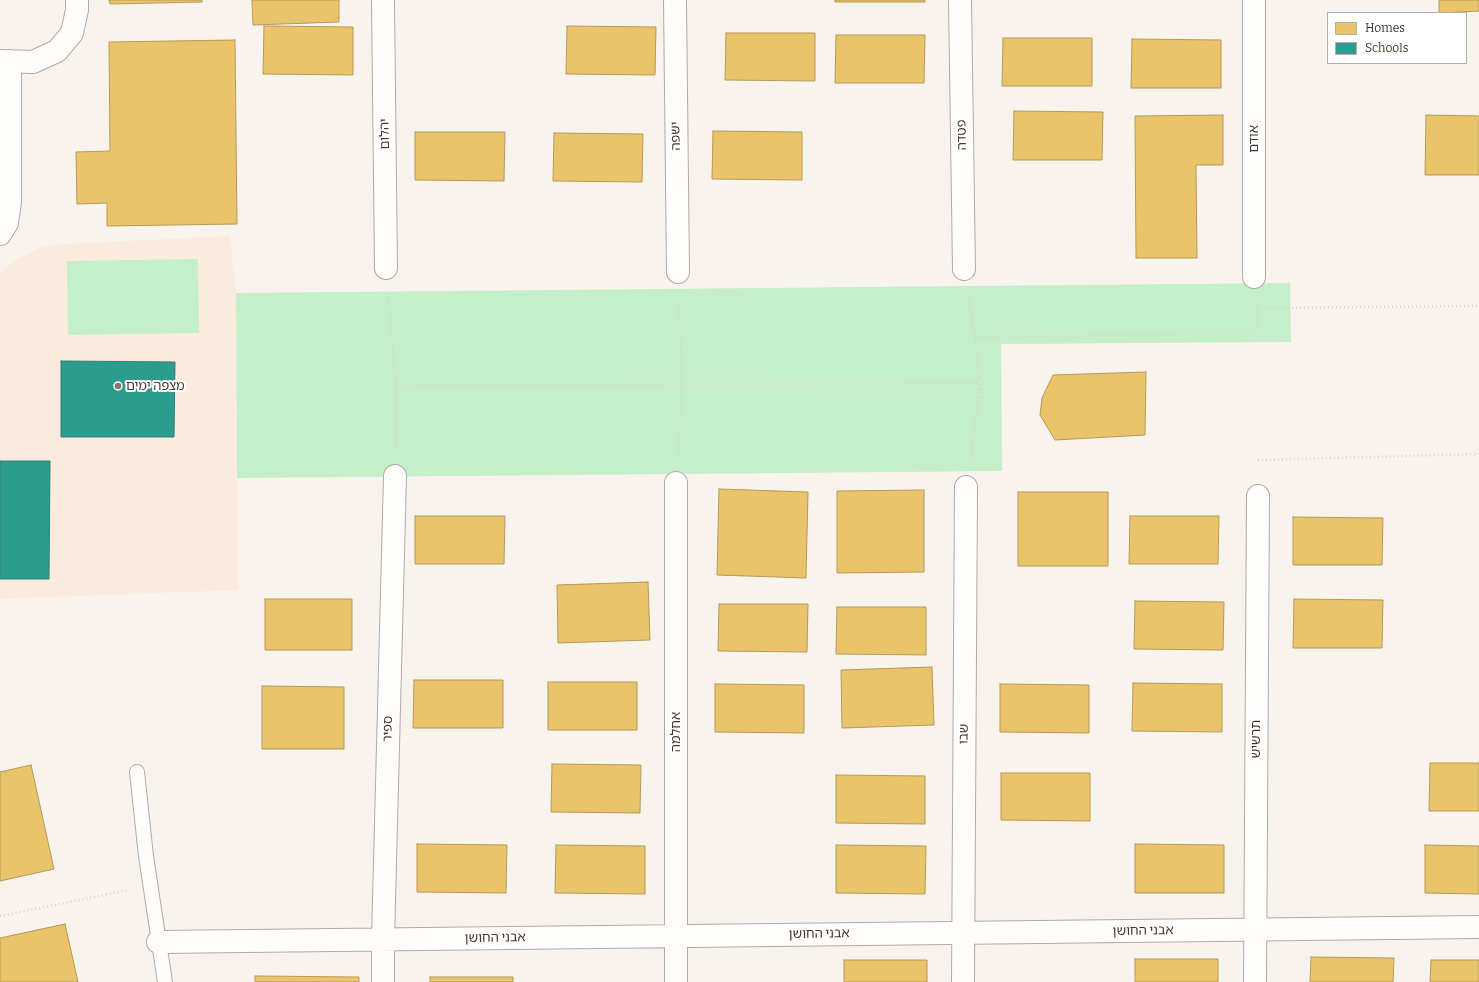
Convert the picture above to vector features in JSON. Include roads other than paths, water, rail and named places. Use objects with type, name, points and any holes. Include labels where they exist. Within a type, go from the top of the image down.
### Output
[{"type":"street","points":[[0,234],[7,223],[10,202],[5,61],[33,62],[57,51],[72,33],[77,10],[77,0]]},
{"type":"street","name":"יהלום","points":[[383,0],[386,268]]},
{"type":"street","name":"ישפה","points":[[675,0],[678,272]]},
{"type":"street","name":"פטדה","points":[[960,0],[964,269]]},
{"type":"street","name":"אודם","points":[[1254,0],[1254,277]]},
{"type":"street","name":"ספיר","points":[[383,982],[395,476]]},
{"type":"street","name":"אחלמה","points":[[676,483],[676,982]]},
{"type":"street","name":"שבו","points":[[963,982],[962,933],[966,487]]},
{"type":"street","name":"תרשיש","points":[[1255,982],[1254,930],[1258,496]]},
{"type":"street","name":"אבני החושן","points":[[158,942],[1479,928]]},
{"type":"lane","points":[[137,772],[146,856],[165,982]]},
{"type":"place","name":"מצפה ימים","points":[[118,386]]}]
